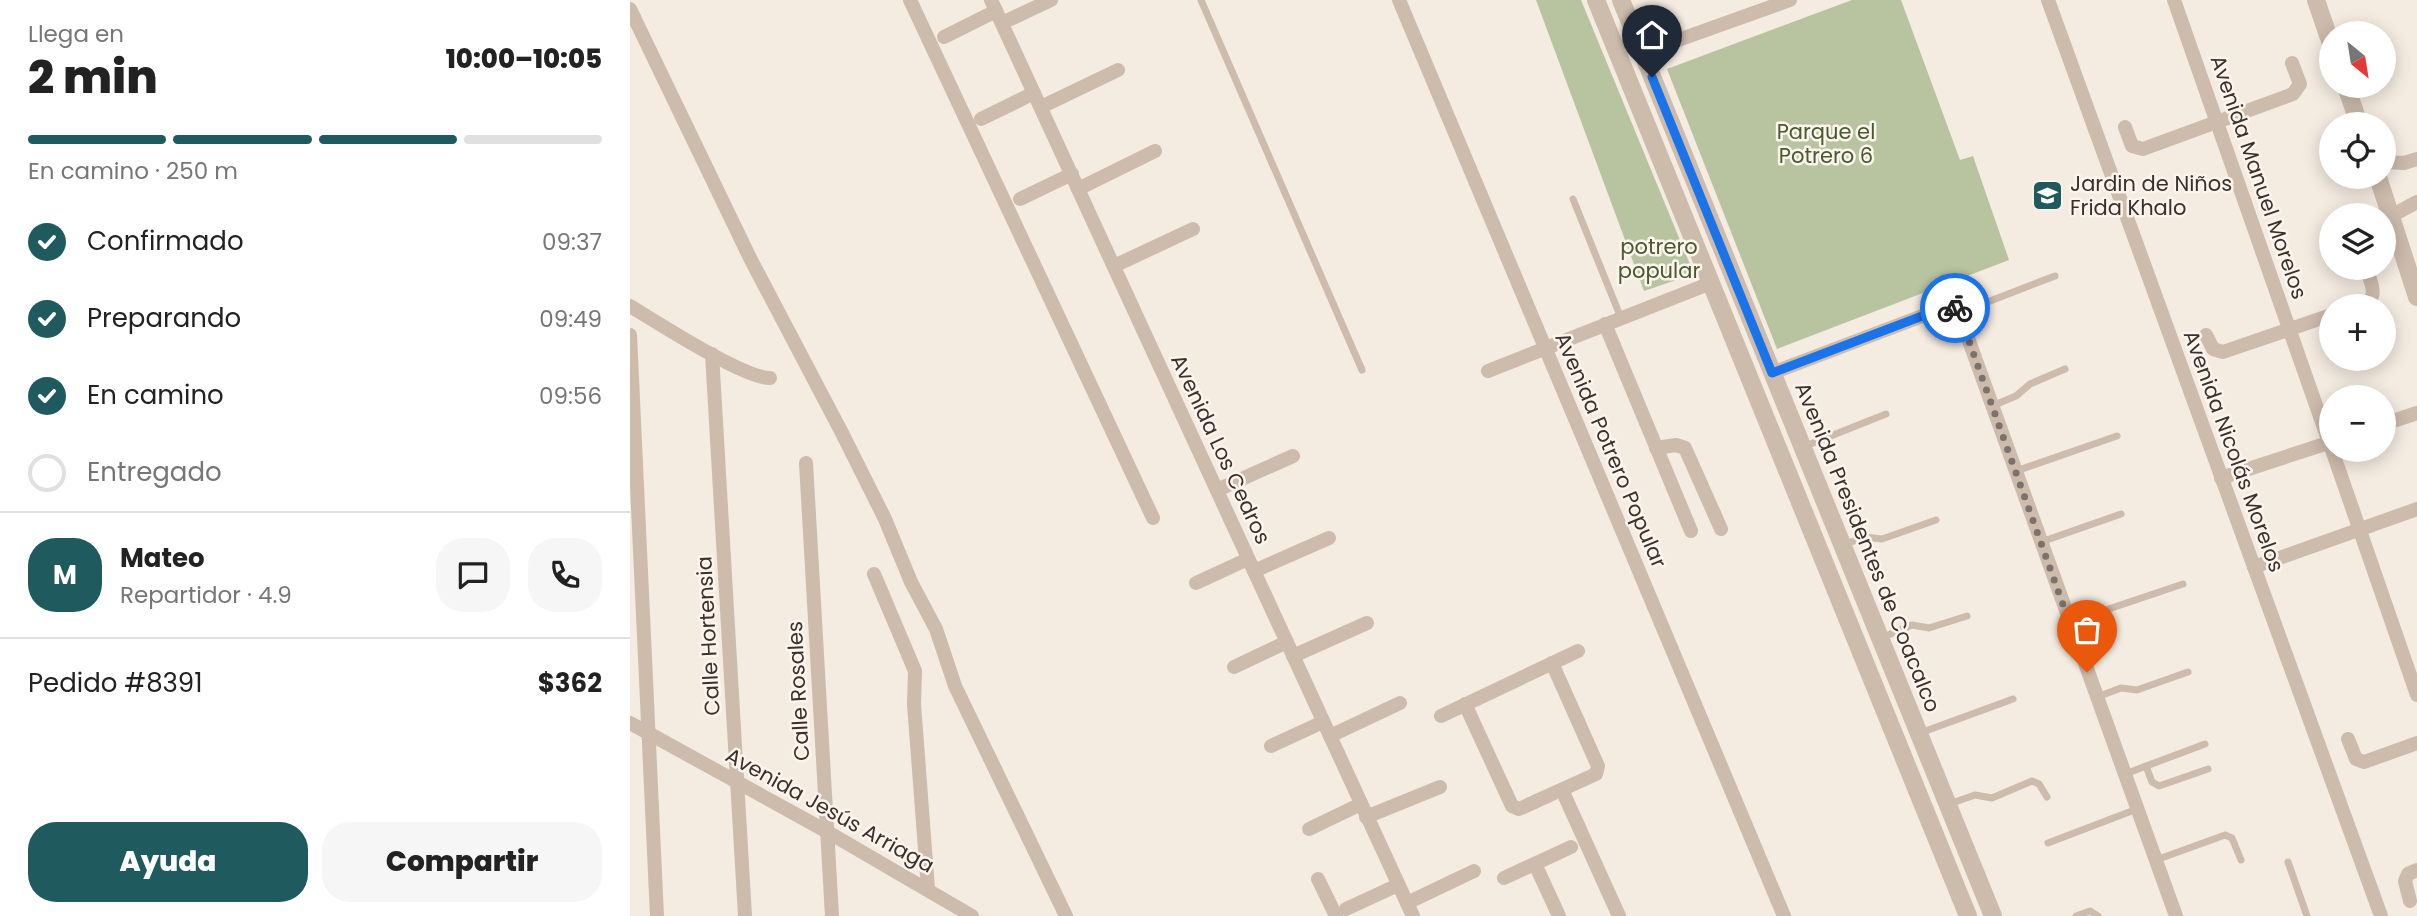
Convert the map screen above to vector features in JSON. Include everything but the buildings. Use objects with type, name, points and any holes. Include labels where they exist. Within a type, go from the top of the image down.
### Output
[{"type":"street","points":[[910,0],[1153,519]]},
{"type":"street","points":[[944,37],[996,11],[1051,0]]},
{"type":"street","name":"Avenida Potrero Popular","points":[[1399,0],[1784,916]]},
{"type":"street","points":[[1596,0],[1968,916]]},
{"type":"street","name":"Avenida Presidentes de Coacalco","points":[[1620,0],[1993,916]]},
{"type":"street","points":[[1642,53],[1790,0]]},
{"type":"street","name":"Avenida Nicolás Morelos","points":[[2048,0],[2381,916]]},
{"type":"street","name":"Avenida Manuel Morelos","points":[[2174,0],[2319,411]]},
{"type":"street","points":[[2316,0],[2323,21]]},
{"type":"street","points":[[630,9],[635,30],[885,519],[911,582],[936,629],[955,686],[1066,916]]},
{"type":"street","name":"Avenida Los Cedros","points":[[996,11],[1410,909]]},
{"type":"street","points":[[2125,127],[2132,146],[2139,149],[2296,92],[2299,80],[2292,63]]},
{"type":"street","points":[[1041,107],[1118,70]]},
{"type":"street","points":[[981,119],[1034,93]]},
{"type":"street","points":[[1078,189],[1155,151]]},
{"type":"street","points":[[2396,163],[2417,159]]},
{"type":"street","points":[[1020,199],[1072,174]]},
{"type":"street","points":[[1679,206],[1701,197]]},
{"type":"street","points":[[2396,213],[2417,202]]},
{"type":"street","points":[[1114,267],[1193,229]]},
{"type":"street","points":[[2396,232],[2417,297]]},
{"type":"street","points":[[1488,371],[1711,283]]},
{"type":"street","points":[[630,306],[712,354],[754,375],[770,378]]},
{"type":"street","points":[[1772,373],[1946,307],[1957,310],[2176,916]]},
{"type":"street","points":[[2206,335],[2213,349],[2220,352],[2319,319]]},
{"type":"street","points":[[1605,324],[1691,531]]},
{"type":"street","points":[[630,335],[657,916]]},
{"type":"street","name":"Calle Hortensia","points":[[712,354],[744,916]]},
{"type":"street","points":[[2396,420],[2417,413]]},
{"type":"street","points":[[1656,448],[1676,445],[1685,448],[1721,529]]},
{"type":"street","points":[[2221,478],[2319,449]]},
{"type":"street","points":[[1217,490],[1293,456]]},
{"type":"street","name":"Avenida Manuel Morelos","points":[[2337,462],[2417,695]]},
{"type":"street","name":"Calle Rosales","points":[[806,463],[832,916]]},
{"type":"street","points":[[2254,567],[2417,509]]},
{"type":"street","points":[[1196,583],[1329,538]]},
{"type":"street","points":[[874,574],[916,674],[914,704],[928,889]]},
{"type":"street","points":[[1293,656],[1367,623]]},
{"type":"street","points":[[1234,667],[1287,642]]},
{"type":"street","points":[[1441,716],[1578,651]]},
{"type":"street","points":[[1465,704],[1512,806],[1519,809],[1596,774],[1598,766],[1552,663]]},
{"type":"street","points":[[1330,736],[1400,703]]},
{"type":"street","points":[[1271,747],[1323,722]]},
{"type":"street","name":"Avenida Jesús Arriaga","points":[[630,723],[827,831],[972,916]]},
{"type":"street","points":[[2348,739],[2356,759],[2364,762],[2417,743]]},
{"type":"street","points":[[1309,829],[1440,787]]},
{"type":"street","points":[[1562,790],[1619,916]]},
{"type":"street","points":[[1504,878],[1571,847]]},
{"type":"street","points":[[1535,863],[1559,916]]},
{"type":"street","points":[[2410,901],[2405,881],[2408,874],[2417,870]]},
{"type":"street","points":[[1410,909],[1474,871]]},
{"type":"street","points":[[1318,879],[1341,913],[1398,885]]},
{"type":"lane","points":[[1200,0],[1362,370]]},
{"type":"lane","points":[[1573,199],[1621,318]]},
{"type":"lane","points":[[1957,310],[2055,276]]},
{"type":"lane","points":[[1992,407],[2016,396],[2030,384],[2065,369]]},
{"type":"lane","points":[[1802,447],[1886,414]]},
{"type":"lane","points":[[2015,471],[2117,436]]},
{"type":"lane","points":[[2041,543],[2121,514]]},
{"type":"lane","points":[[1843,545],[1865,537],[1882,539],[1936,520]]},
{"type":"lane","points":[[2069,622],[2183,584]]},
{"type":"lane","points":[[1881,639],[1912,625],[1929,628],[1967,616]]},
{"type":"lane","points":[[2096,697],[2121,688],[2137,690],[2188,672]]},
{"type":"lane","points":[[1919,733],[2013,699]]},
{"type":"lane","points":[[2124,774],[2205,744]]},
{"type":"lane","points":[[2146,766],[2152,782],[2159,786],[2208,769]]},
{"type":"lane","points":[[1948,804],[1975,795],[1992,798],[2032,781],[2039,784],[2047,797]]},
{"type":"lane","points":[[2048,843],[2137,809]]},
{"type":"lane","points":[[2156,860],[2225,835],[2232,838],[2241,860]]},
{"type":"lane","points":[[2288,862],[2307,916]]},
{"type":"lane","points":[[2077,916],[2090,911],[2098,916]]},
{"type":"green space","name":"potrero popular","points":[[1536,0],[1581,0],[1694,274],[1644,291]]},
{"type":"green space","name":"Parque el Potrero 6","points":[[1852,0],[1901,0],[1960,160],[1973,156],[2009,260],[1777,349],[1667,69]]},
{"type":"way so far","points":[[1955,308],[2087,672]]},
{"type":"place","name":"Jardin de Niños Frida Khalo","points":[[2047,195]]},
{"type":"route","points":[[1652,77],[1772,373],[1946,307],[1955,308]]}]
